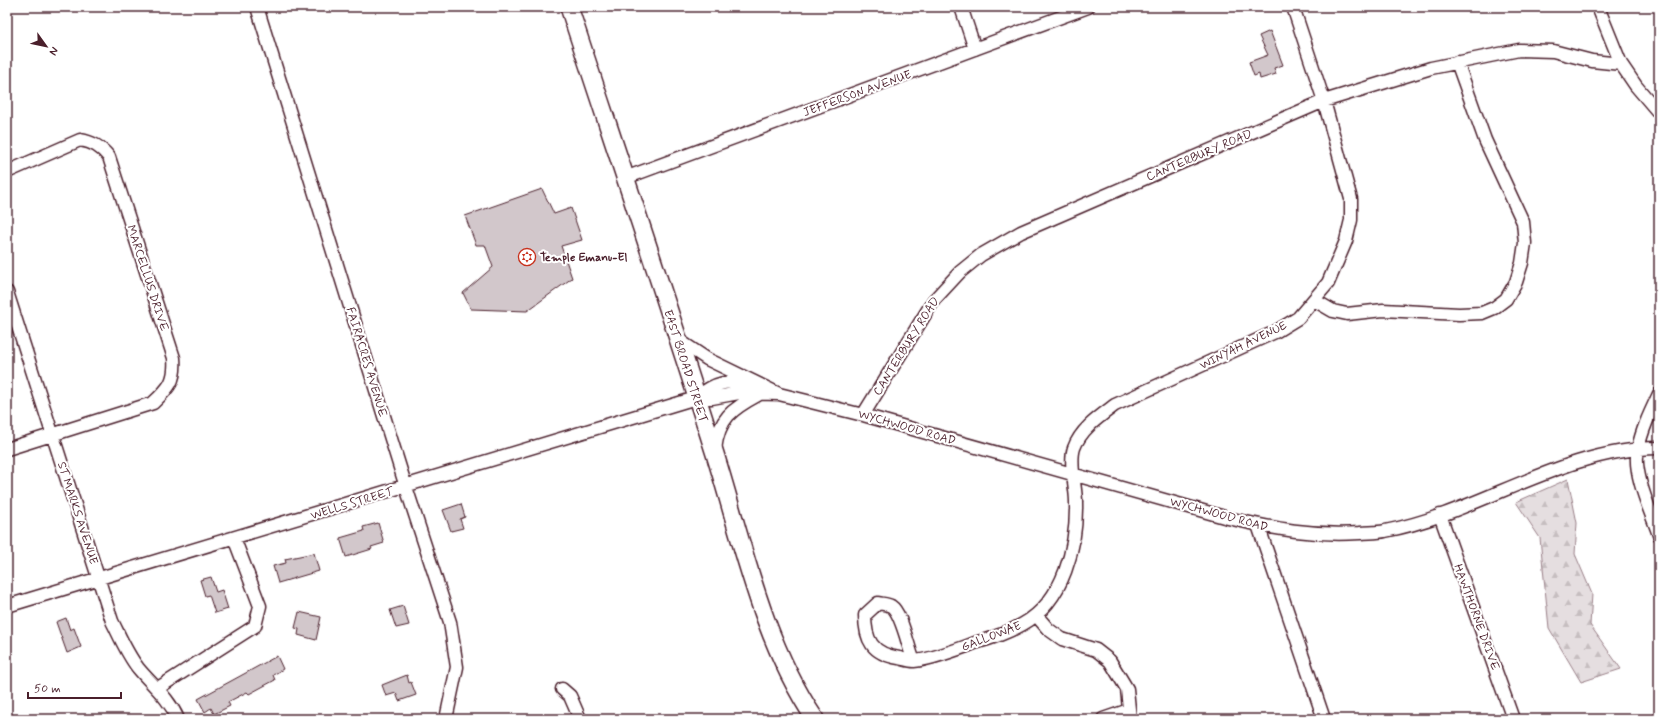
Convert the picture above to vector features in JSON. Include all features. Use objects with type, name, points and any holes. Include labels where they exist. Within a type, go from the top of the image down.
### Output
[{"type":"street","name":"FAIRACRES AVENUE","points":[[257,7],[406,487],[450,622],[457,667],[446,719]]},
{"type":"street","points":[[961,7],[975,49]]},
{"type":"street","name":"JEFFERSON AVENUE","points":[[625,178],[1088,7]]},
{"type":"street","name":"WINYAH AVENUE","points":[[1073,474],[1074,450],[1080,436],[1098,418],[1116,405],[1275,332],[1298,318],[1328,283],[1346,241],[1351,220],[1351,199],[1324,101],[1293,7]]},
{"type":"street","points":[[1598,7],[1621,64],[1636,86],[1659,113]]},
{"type":"street","name":"EAST BROAD STREET","points":[[573,8],[625,178],[715,454],[749,572],[773,639],[794,684],[815,719]]},
{"type":"street","name":"CANTERBURY ROAD","points":[[863,415],[934,300],[960,272],[981,255],[1021,232],[1324,101],[1457,62],[1519,50],[1553,51],[1592,61],[1621,64]]},
{"type":"street","points":[[1314,300],[1333,311],[1347,314],[1383,310],[1459,314],[1482,313],[1494,308],[1506,299],[1516,282],[1522,263],[1525,243],[1523,222],[1485,140],[1457,62]]},
{"type":"street","name":"MARCELLUS DRIVE","points":[[7,172],[80,140],[91,142],[103,150],[109,157],[174,358],[175,373],[168,388],[153,403],[7,449]]},
{"type":"street","name":"ST MARKS AVENUE","points":[[7,292],[112,621],[124,646],[138,668],[158,688],[175,711],[178,719]]},
{"type":"street","name":"WYCHWOOD ROAD","points":[[677,339],[707,359],[760,389],[863,415],[1279,530],[1308,533],[1344,534],[1384,532],[1440,515],[1578,461],[1637,450],[1659,448]]},
{"type":"street","name":"WYCHWOOD ROAD","points":[[696,398],[712,398],[760,389]]},
{"type":"street","name":"WYCHWOOD ROAD","points":[[715,454],[717,434],[728,414],[760,389]]},
{"type":"street","points":[[1659,394],[1648,417],[1637,450],[1639,480],[1659,535]]},
{"type":"street","name":"WELLS STREET","points":[[7,606],[406,487],[696,398]]},
{"type":"street","name":"GALLOWAE","points":[[914,661],[992,638],[1023,624],[1036,615],[1054,594],[1065,572],[1074,541],[1076,502],[1073,474]]},
{"type":"street","name":"HAWTHORNE DRIVE","points":[[1440,515],[1513,719]]},
{"type":"street","points":[[1258,525],[1324,719]]},
{"type":"street","points":[[158,688],[255,626],[260,606],[234,538]]},
{"type":"street","points":[[878,603],[891,606],[900,618],[908,647],[914,661],[881,653],[871,643],[865,631],[865,614],[878,603]]},
{"type":"street","points":[[1036,615],[1048,629],[1062,638],[1096,650],[1110,660],[1127,689],[1130,715],[1103,719]]},
{"type":"street","points":[[562,689],[570,696],[580,719]]},
{"type":"green space","points":[[1568,479],[1577,523],[1575,554],[1592,594],[1590,625],[1621,669],[1581,682],[1549,628],[1540,538],[1516,502]]},
{"type":"building","points":[[1270,31],[1283,65],[1274,68],[1276,74],[1260,79],[1259,74],[1254,76],[1249,62],[1268,55],[1259,36]]},
{"type":"building","name":"Temple Emanu-El","points":[[542,189],[554,214],[571,208],[582,240],[561,246],[572,278],[527,311],[471,309],[463,293],[493,267],[485,245],[476,245],[465,216]]},
{"type":"building","points":[[461,504],[465,517],[460,519],[463,528],[451,531],[443,510]]},
{"type":"building","points":[[378,523],[384,543],[371,547],[372,549],[346,557],[340,538],[364,531],[363,527]]},
{"type":"building","points":[[314,553],[319,571],[278,583],[273,566],[286,563],[285,559]]},
{"type":"building","points":[[211,577],[216,592],[222,590],[228,609],[215,613],[209,595],[205,596],[200,580]]},
{"type":"building","points":[[403,606],[409,625],[396,628],[390,610]]},
{"type":"building","points":[[299,612],[321,617],[316,640],[298,635],[299,629],[295,628]]},
{"type":"building","points":[[66,618],[70,630],[74,628],[81,647],[67,653],[56,622]]},
{"type":"building","points":[[277,656],[283,669],[273,675],[275,680],[249,694],[247,692],[228,702],[230,706],[214,714],[211,708],[205,712],[198,699]]},
{"type":"building","points":[[407,675],[409,683],[411,682],[416,695],[399,701],[396,693],[386,696],[382,685]]},
{"type":"place","name":"Temple Emanu-El","points":[[527,257]]}]
